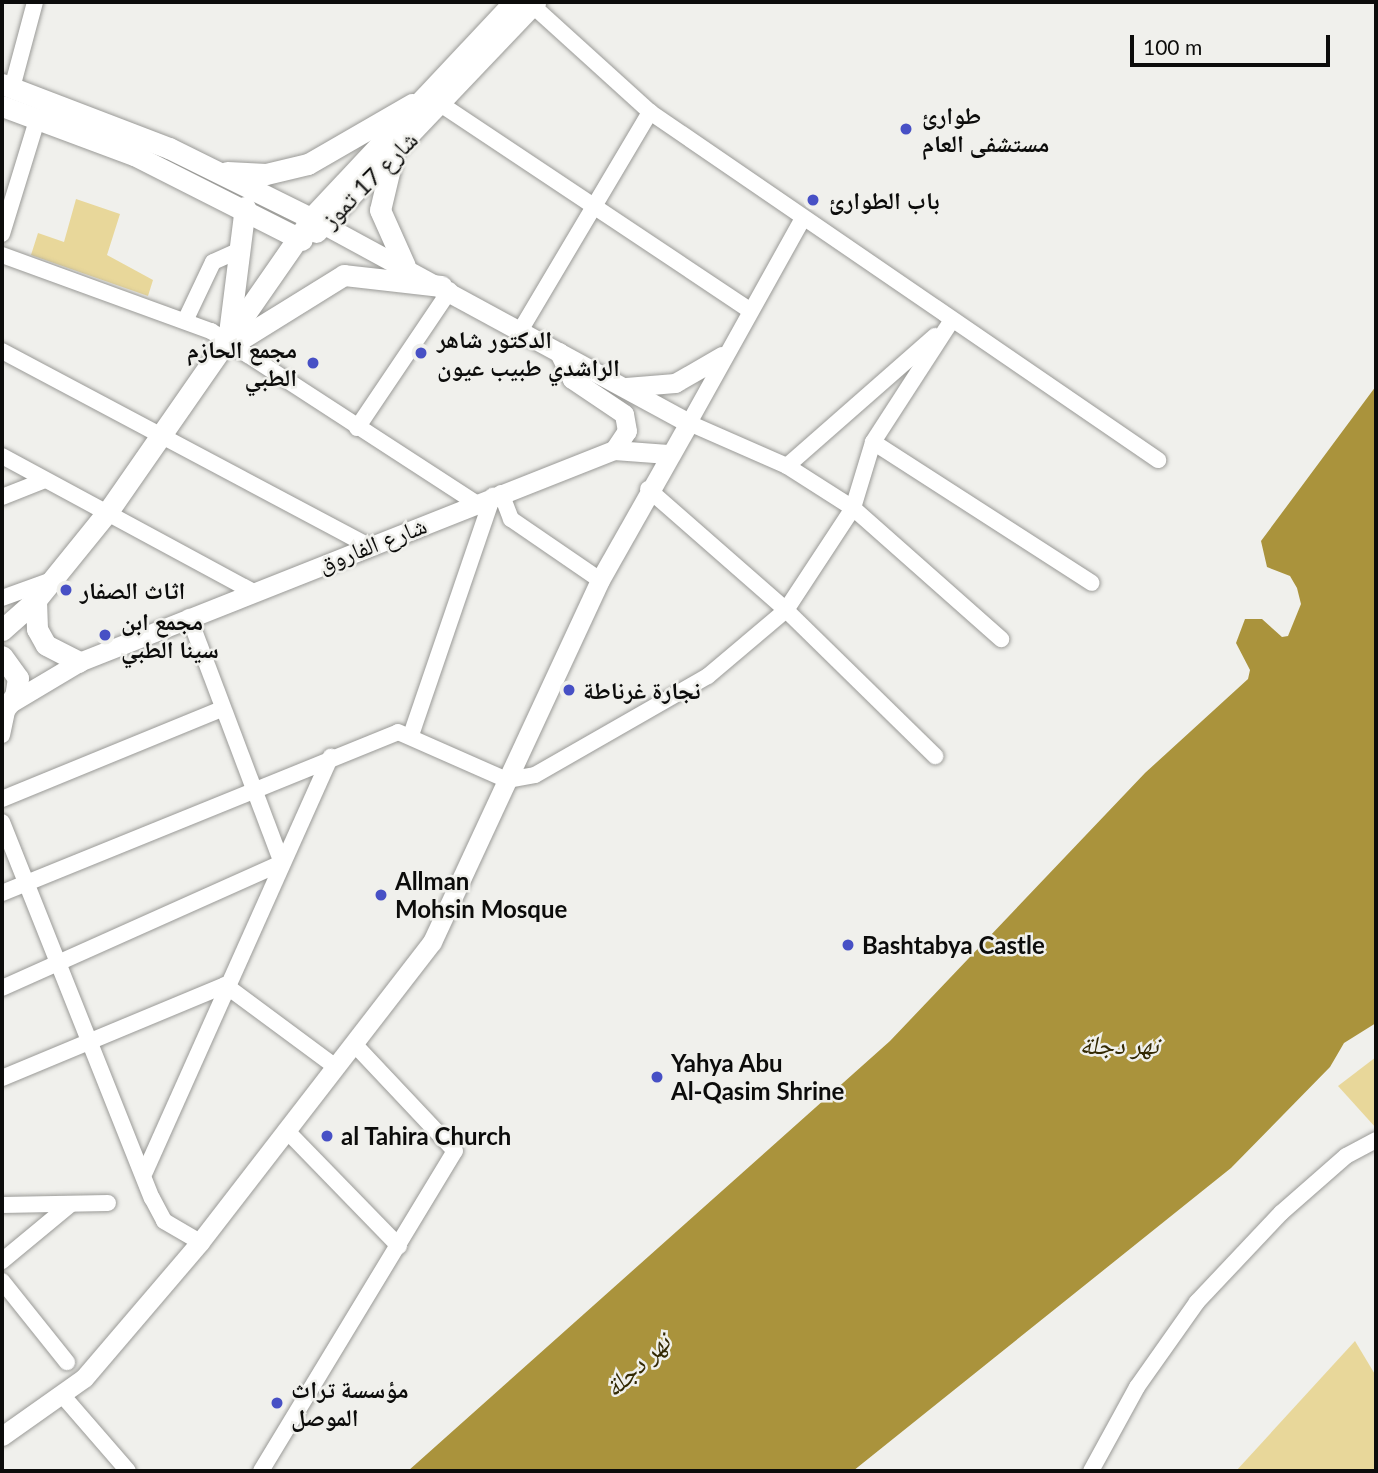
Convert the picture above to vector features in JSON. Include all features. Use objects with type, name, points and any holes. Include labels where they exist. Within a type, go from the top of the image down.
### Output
[{"type":"main road","name":"شارع 17 تموز","points":[[2,630],[55,579],[109,510],[302,240],[434,101],[518,4]]},
{"type":"main road","points":[[5,93],[37,120],[106,143],[245,207],[302,240]]},
{"type":"main road","points":[[5,93],[169,148],[319,221]]},
{"type":"main road","points":[[210,170],[250,175],[308,164],[434,101]]},
{"type":"main road","name":"شارع 17 تموز","points":[[319,221],[397,153],[434,101]]},
{"type":"main road","points":[[397,153],[380,203],[405,266]]},
{"type":"main road","points":[[228,346],[245,207]]},
{"type":"main road","points":[[228,346],[344,275],[446,288]]},
{"type":"main road","points":[[36,600],[35,620],[46,645],[79,662]]},
{"type":"main road","points":[[2,656],[18,673],[7,707]]},
{"type":"street","points":[[5,93],[35,2]]},
{"type":"street","points":[[518,4],[650,112],[950,323],[1158,460]]},
{"type":"street","points":[[434,101],[750,310]]},
{"type":"street","points":[[520,331],[650,112]]},
{"type":"street","points":[[2,234],[37,120]]},
{"type":"street","points":[[2,1436],[63,1396],[200,1242],[432,942],[600,580],[648,489],[689,423],[722,356],[802,220]]},
{"type":"street","points":[[319,221],[689,423],[787,466],[853,508],[1001,639]]},
{"type":"street","points":[[185,321],[213,261],[240,250]]},
{"type":"street","points":[[2,255],[211,331],[228,346],[357,428],[490,498],[511,519],[600,580]]},
{"type":"street","points":[[357,428],[446,288]]},
{"type":"street","points":[[2,893],[398,732],[411,735],[507,780],[535,775],[708,676],[786,610],[853,508],[873,442],[950,323]]},
{"type":"street","points":[[787,466],[950,323]]},
{"type":"street","points":[[2,351],[368,546]]},
{"type":"street","points":[[559,352],[572,379],[624,414],[627,430],[614,450],[668,454]]},
{"type":"street","points":[[622,387],[675,383],[722,356]]},
{"type":"street","points":[[873,442],[1092,583]]},
{"type":"street","name":"شارع الفاروق","points":[[7,707],[79,662],[252,591],[614,450]]},
{"type":"street","points":[[2,456],[109,510],[252,591]]},
{"type":"street","points":[[2,497],[45,480]]},
{"type":"street","points":[[648,489],[786,610],[935,756]]},
{"type":"street","points":[[411,735],[490,498]]},
{"type":"street","points":[[2,598],[55,579]]},
{"type":"street","points":[[189,617],[221,709],[256,788],[282,863]]},
{"type":"street","points":[[2,735],[7,707]]},
{"type":"street","points":[[2,799],[221,709]]},
{"type":"street","points":[[145,1172],[225,985],[331,757]]},
{"type":"street","points":[[2,822],[164,1221],[200,1242]]},
{"type":"street","points":[[2,988],[60,965],[282,863]]},
{"type":"street","points":[[2,1077],[225,985]]},
{"type":"street","points":[[225,985],[336,1067]]},
{"type":"street","points":[[261,1471],[455,1151],[355,1045]]},
{"type":"street","points":[[286,1130],[399,1246]]},
{"type":"street","points":[[1091,1471],[1137,1387],[1196,1302],[1281,1213],[1346,1156],[1376,1140]]},
{"type":"street","points":[[2,1205],[108,1203]]},
{"type":"street","points":[[2,1261],[71,1204]]},
{"type":"street","points":[[2,1281],[67,1362]]},
{"type":"street","points":[[63,1396],[128,1471]]},
{"type":"shaded area","points":[[76,199],[120,214],[107,255],[153,280],[148,296],[31,255],[38,233],[64,242]]},
{"type":"shaded area","points":[[1376,1057],[1376,1128],[1338,1086]]},
{"type":"shaded area","points":[[1355,1341],[1376,1376],[1376,1471],[1236,1471]]},
{"type":"water","name":"نهر دجلة","points":[[1376,386],[1376,1023],[1344,1043],[1330,1067],[1231,1168],[853,1471],[408,1471],[890,1041],[1145,773],[1248,679],[1250,670],[1236,643],[1245,619],[1262,619],[1282,637],[1288,636],[1301,604],[1297,588],[1290,576],[1267,567],[1261,541]]},
{"type":"place","name":"طوارئ مستشفى العام","points":[[906,129]]},
{"type":"place","name":"باب الطوارئ","points":[[813,200]]},
{"type":"place","name":"الدكتور شاهر الراشدي طبيب عيون","points":[[421,353]]},
{"type":"place","name":"مجمع الحازم الطبي","points":[[313,363]]},
{"type":"place","name":"اثاث الصفار","points":[[66,590]]},
{"type":"place","name":"مجمع ابن سينا الطبي","points":[[105,635]]},
{"type":"place","name":"نجارة غرناطة","points":[[569,690]]},
{"type":"place","name":"Allman Mohsin Mosque","points":[[381,895]]},
{"type":"place","name":"Bashtabya Castle","points":[[848,945]]},
{"type":"place","name":"Yahya Abu Al-Qasim Shrine","points":[[657,1077]]},
{"type":"place","name":"al Tahira Church","points":[[327,1136]]},
{"type":"place","name":"مؤسسة تراث الموصل","points":[[277,1403]]}]
